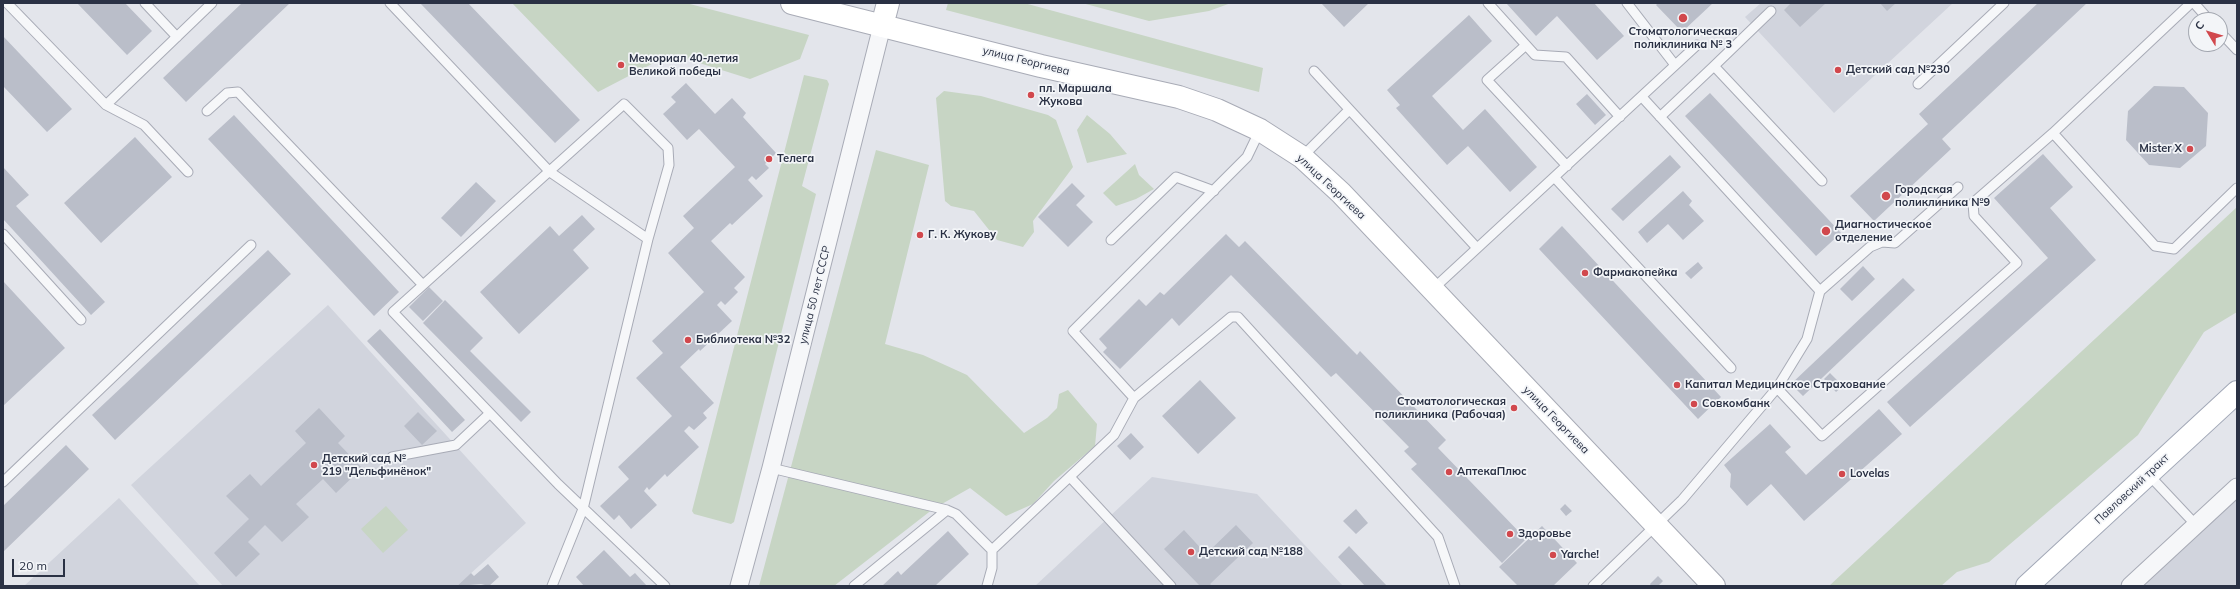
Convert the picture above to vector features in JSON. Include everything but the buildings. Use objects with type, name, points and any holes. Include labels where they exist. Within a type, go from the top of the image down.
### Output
[{"type":"street","name":"улица Георгиева","points":[[792,3],[1041,66],[1179,97],[1218,110],[1260,130],[1302,157],[1341,193],[1714,586]]},
{"type":"street","name":"улица 50 лет СССР","points":[[739,586],[771,468],[888,3]]},
{"type":"street","name":"Павловский тракт","points":[[2027,586],[2237,392]]},
{"type":"street","points":[[2130,586],[2237,486]]},
{"type":"lane","points":[[7,3],[106,105],[144,125],[188,172]]},
{"type":"lane","points":[[145,3],[177,37]]},
{"type":"lane","points":[[106,105],[212,3]]},
{"type":"lane","points":[[390,3],[550,172],[648,239]]},
{"type":"lane","points":[[1488,3],[1535,55],[1566,57],[1620,116]]},
{"type":"lane","points":[[1628,3],[1675,65]]},
{"type":"lane","points":[[1918,84],[2004,3]]},
{"type":"lane","points":[[1777,388],[1822,436],[2018,263],[1974,216],[1973,203],[2053,133],[2192,3],[2201,12]]},
{"type":"lane","points":[[1660,117],[1771,11]]},
{"type":"lane","points":[[2228,40],[2237,50]]},
{"type":"lane","points":[[1526,45],[1487,80],[1567,166]]},
{"type":"lane","points":[[1433,289],[1555,178],[1697,45]]},
{"type":"lane","points":[[1714,66],[1822,181]]},
{"type":"lane","points":[[1314,71],[1477,248]]},
{"type":"lane","points":[[207,111],[227,93],[238,92],[422,284]]},
{"type":"lane","points":[[1642,97],[1820,292]]},
{"type":"lane","points":[[552,586],[583,510],[648,239],[669,165],[668,148],[624,104],[550,172],[422,284],[393,312],[489,414],[583,510],[665,586]]},
{"type":"lane","points":[[1302,157],[1350,110]]},
{"type":"lane","points":[[1134,398],[1073,331],[1247,157],[1260,130]]},
{"type":"lane","points":[[2053,133],[2155,246],[2174,249],[2237,188]]},
{"type":"lane","points":[[1111,240],[1176,177],[1214,191]]},
{"type":"lane","points":[[1555,178],[1731,368]]},
{"type":"lane","points":[[1593,586],[1682,500],[1777,388],[1807,339],[1820,292],[1870,247],[1882,242],[1895,243],[1958,187]]},
{"type":"lane","points":[[3,234],[81,320]]},
{"type":"lane","points":[[3,482],[251,245]]},
{"type":"lane","points":[[992,550],[1114,435],[1134,398],[1231,317],[1238,317],[1438,538],[1455,586]]},
{"type":"lane","points":[[392,456],[456,445],[489,414]]},
{"type":"lane","points":[[771,468],[948,510],[956,514],[992,550],[992,568],[987,586]]},
{"type":"lane","points":[[2148,474],[2196,525]]},
{"type":"lane","points":[[1070,477],[1170,586]]},
{"type":"lane","points":[[854,586],[948,510]]},
{"type":"shaded area","name":"Детский сад №230","points":[[1761,3],[1953,3],[1834,113],[1745,17]]},
{"type":"shaded area","name":"Детский сад № 219 \"Дельфинёнок\"","points":[[328,305],[526,523],[457,586],[223,586],[131,485]]},
{"type":"shaded area","name":"Детский сад №188","points":[[1152,477],[1257,494],[1343,586],[1035,586]]},
{"type":"shaded area","points":[[2237,491],[2237,586],[2133,586]]},
{"type":"shaded area","points":[[119,498],[200,586],[24,586]]},
{"type":"green space","points":[[512,3],[686,3],[809,35],[800,59],[750,79],[671,54],[598,92]]},
{"type":"green space","points":[[948,3],[1024,3],[1263,68],[1259,92],[946,10]]},
{"type":"green space","points":[[1082,3],[1231,3],[1209,11],[1149,21]]},
{"type":"green space","points":[[804,75],[827,80],[829,84],[802,186],[816,194],[734,522],[731,524],[694,514],[692,511]]},
{"type":"green space","points":[[944,91],[981,96],[1048,115],[1056,120],[1073,167],[1033,221],[1034,232],[1023,247],[997,240],[974,211],[951,206],[945,201],[936,98]]},
{"type":"green space","points":[[1087,115],[1110,134],[1127,154],[1087,163],[1077,130]]},
{"type":"green space","points":[[876,150],[929,165],[885,344],[923,355],[967,375],[1024,433],[1047,418],[1057,408],[1059,394],[1068,390],[1097,424],[1095,446],[1054,481],[1033,504],[1006,516],[970,488],[933,509],[834,586],[759,586]]},
{"type":"green space","points":[[1135,164],[1139,175],[1154,189],[1136,199],[1116,206],[1103,193]]},
{"type":"green space","points":[[2237,207],[2237,312],[2204,332],[2138,435],[1989,562],[1957,572],[1941,586],[1829,586]]},
{"type":"green space","points":[[386,506],[408,530],[383,553],[361,529]]},
{"type":"place","name":"Стоматологическая поликлиника № 3","points":[[1683,18]]},
{"type":"place","name":"Мемориал 40-летия Великой победы","points":[[621,65]]},
{"type":"place","name":"Детский сад №230","points":[[1838,70]]},
{"type":"place","name":"пл. Маршала Жукова","points":[[1031,95]]},
{"type":"place","name":"Mister X","points":[[2190,149]]},
{"type":"place","name":"Телега","points":[[769,159]]},
{"type":"place","name":"Городская поликлиника №9","points":[[1886,196]]},
{"type":"place","name":"Диагностическое отделение","points":[[1826,231]]},
{"type":"place","name":"Г. К. Жукову","points":[[920,235]]},
{"type":"place","name":"Фармакопейка","points":[[1585,273]]},
{"type":"place","name":"Библиотека №32","points":[[688,340]]},
{"type":"place","name":"Капитал Медицинское Страхование","points":[[1677,385]]},
{"type":"place","name":"Совкомбанк","points":[[1694,404]]},
{"type":"place","name":"Стоматологическая поликлиника (Рабочая)","points":[[1514,408]]},
{"type":"place","name":"Детский сад № 219 \"Дельфинёнок\"","points":[[314,465]]},
{"type":"place","name":"АптекаПлюс","points":[[1449,472]]},
{"type":"place","name":"Lovelas","points":[[1842,474]]},
{"type":"place","name":"Здоровье","points":[[1510,534]]},
{"type":"place","name":"Детский сад №188","points":[[1191,552]]},
{"type":"place","name":"Yarche!","points":[[1553,555]]}]
